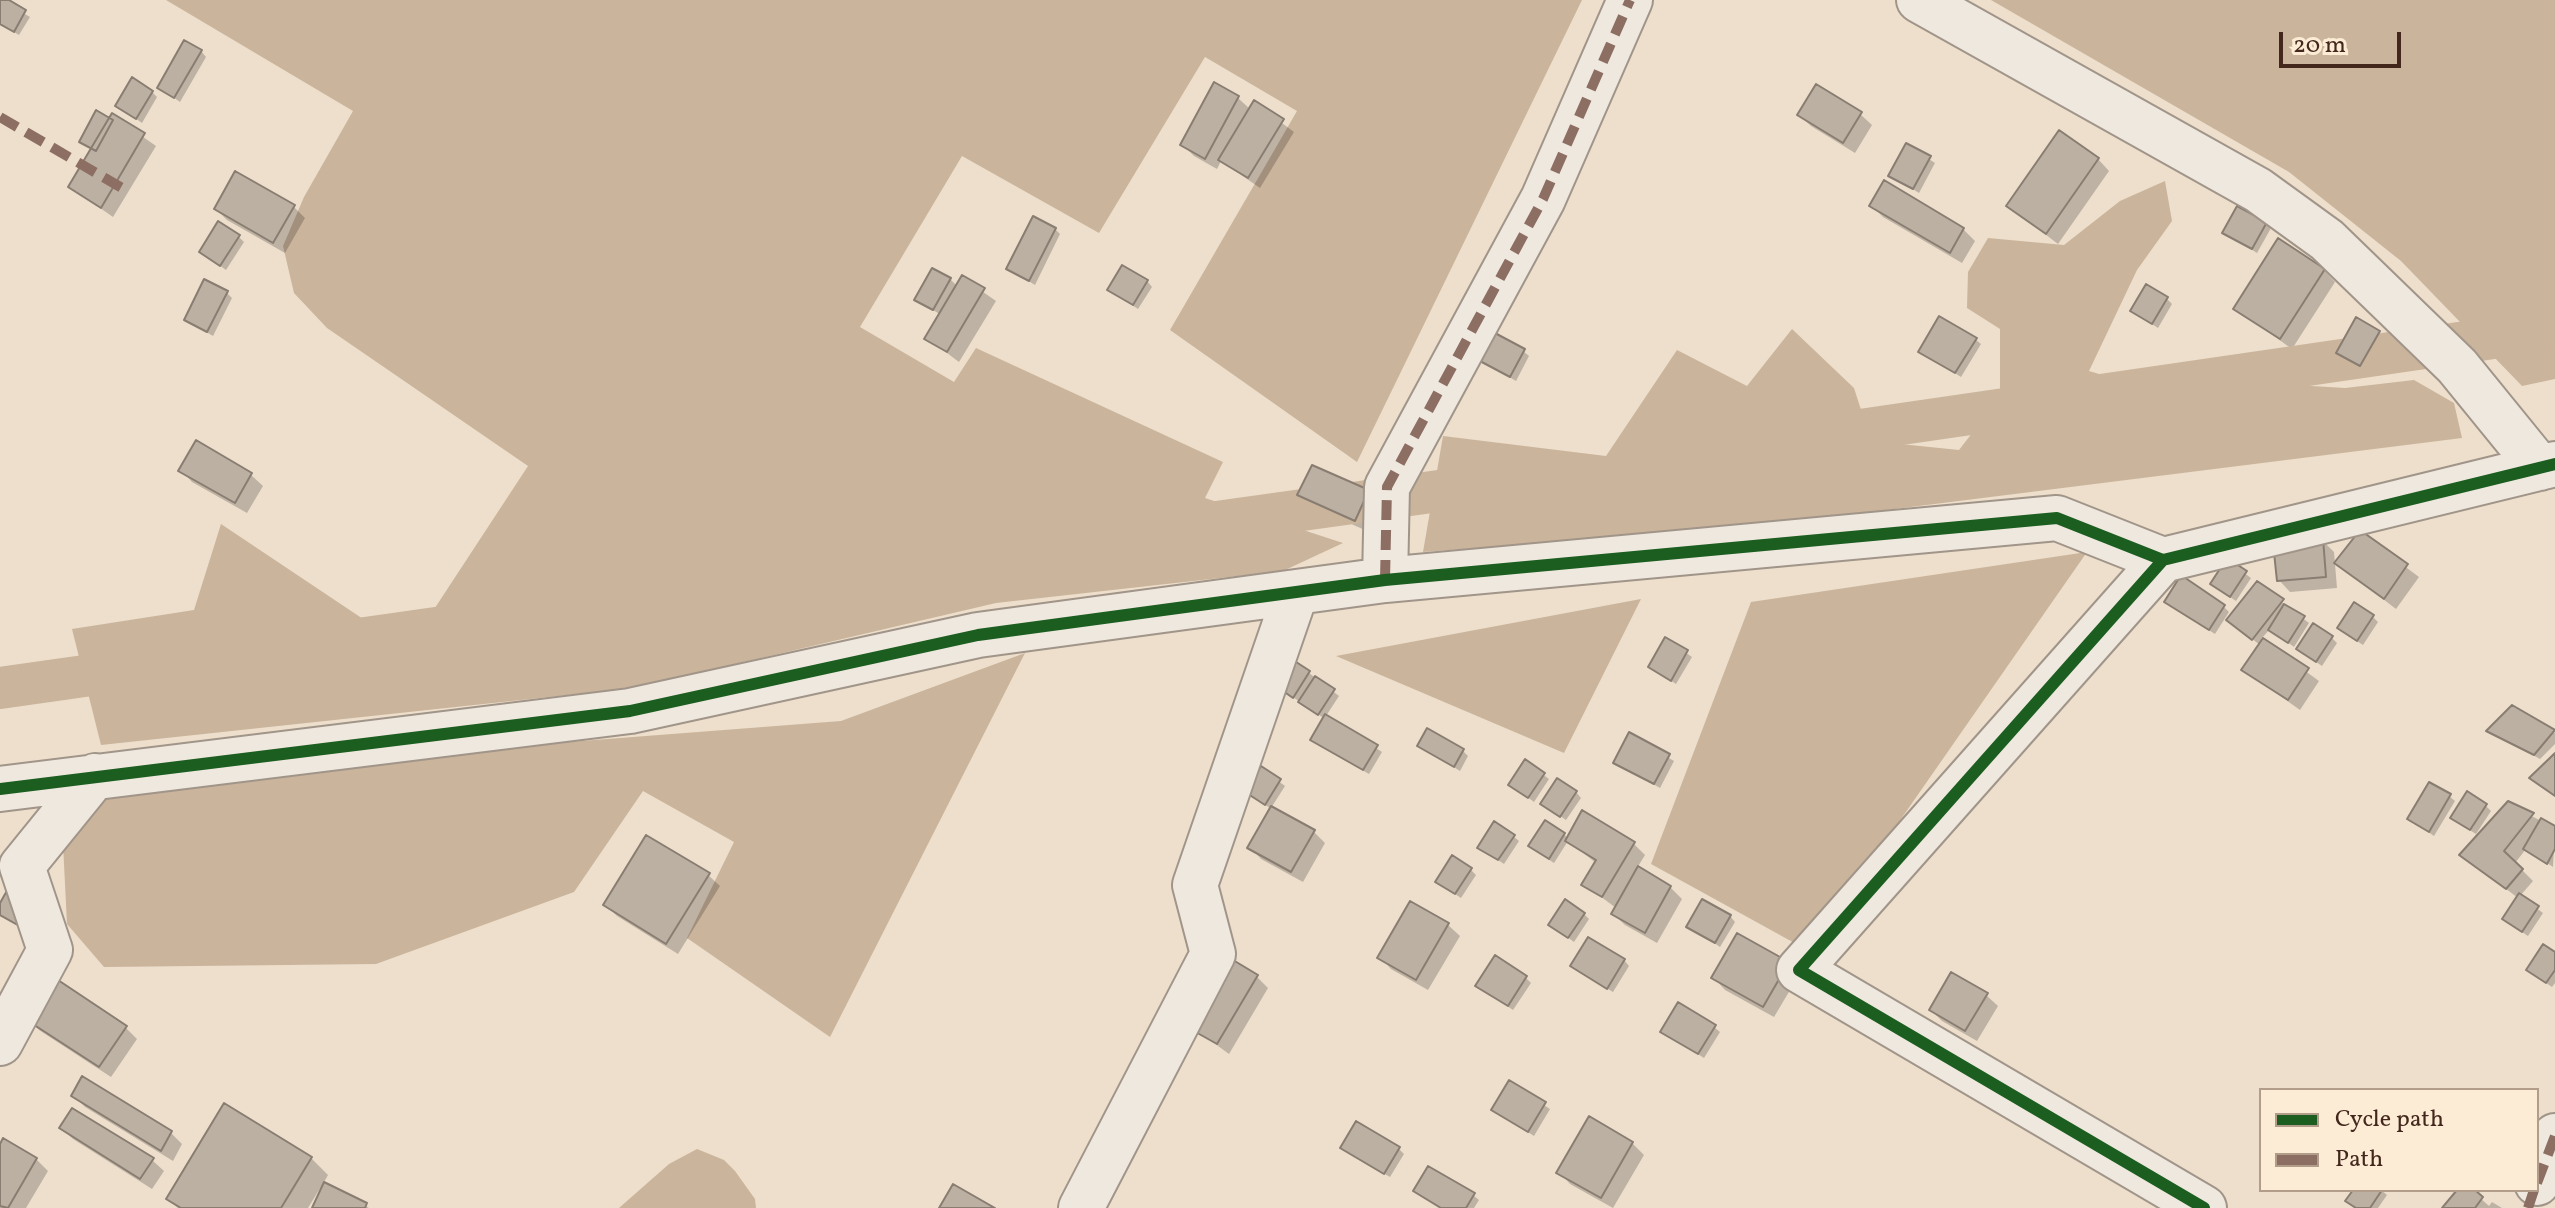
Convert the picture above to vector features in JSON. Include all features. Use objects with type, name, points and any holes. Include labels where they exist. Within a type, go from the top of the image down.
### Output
[{"type":"street","points":[[1385,580],[1387,487],[1543,199],[1630,0]]},
{"type":"street","points":[[1919,0],[2258,190],[2327,240],[2457,366],[2548,466],[2163,560],[1799,970],[2204,1208]]},
{"type":"street","points":[[0,789],[630,711],[978,635],[1385,580],[2057,518],[2163,560]]},
{"type":"street","points":[[1081,1208],[1213,954],[1195,885],[1296,592]]},
{"type":"street","points":[[0,1043],[50,950],[22,866],[95,776]]},
{"type":"street","points":[[2539,1178],[2555,1136]]},
{"type":"shaded area","points":[[166,0],[1582,0],[1357,462],[1170,330],[1297,111],[1205,57],[1099,233],[962,156],[860,327],[954,382],[976,348],[1223,462],[1205,498],[1343,543],[1283,571],[996,603],[633,688],[101,745],[72,629],[194,610],[221,524],[408,649],[528,466],[327,328],[294,293],[283,246],[304,197],[353,111]]},
{"type":"shaded area","points":[[1991,0],[2555,0],[2555,379],[2522,386],[2401,261],[2289,172]]},
{"type":"shaded area","points":[[2165,181],[2172,221],[2137,270],[2089,371],[2153,390],[2262,383],[2345,388],[2414,380],[2454,403],[2462,438],[1735,529],[1423,552],[1443,436],[1606,456],[1677,350],[1747,386],[1792,329],[1854,388],[1871,441],[1959,450],[2000,397],[2000,329],[1967,308],[1968,272],[1988,238],[2064,245],[2120,201]]},
{"type":"shaded area","points":[[2087,552],[1809,951],[1651,864],[1751,602]]},
{"type":"shaded area","points":[[1641,599],[1564,753],[1336,656]]},
{"type":"shaded area","points":[[1025,653],[830,1037],[687,938],[734,842],[643,791],[574,892],[376,964],[104,967],[67,924],[63,844],[97,786],[516,746],[841,721]]},
{"type":"shaded area","points":[[697,1149],[724,1160],[735,1171],[755,1199],[756,1208],[619,1208],[669,1164]]},
{"type":"building","points":[[0,0],[9,0],[26,10],[14,32],[0,24]]},
{"type":"building","points":[[184,40],[202,50],[174,98],[157,88]]},
{"type":"building","points":[[132,77],[153,91],[136,119],[115,106]]},
{"type":"building","points":[[1214,82],[1239,96],[1205,159],[1180,145]]},
{"type":"building","points":[[1816,84],[1862,112],[1843,143],[1797,115]]},
{"type":"building","points":[[1254,100],[1284,119],[1248,178],[1218,160]]},
{"type":"building","points":[[96,110],[113,120],[96,151],[79,142]]},
{"type":"building","points":[[112,113],[145,133],[101,208],[68,187]]},
{"type":"building","points":[[2059,130],[2099,158],[2046,234],[2006,206]]},
{"type":"building","points":[[1906,143],[1931,156],[1913,189],[1888,176]]},
{"type":"building","points":[[235,171],[295,205],[273,243],[214,209]]},
{"type":"building","points":[[1884,180],[1964,228],[1950,253],[1869,206]]},
{"type":"building","points":[[2237,206],[2267,222],[2252,249],[2222,233]]},
{"type":"building","points":[[1033,216],[1056,228],[1029,281],[1006,269]]},
{"type":"building","points":[[218,221],[240,235],[220,266],[199,252]]},
{"type":"building","points":[[2278,238],[2325,269],[2280,339],[2233,309]]},
{"type":"building","points":[[1122,265],[1148,280],[1133,305],[1107,290]]},
{"type":"building","points":[[932,268],[951,278],[933,310],[914,300]]},
{"type":"building","points":[[962,275],[985,288],[947,352],[924,339]]},
{"type":"building","points":[[204,279],[228,291],[207,332],[184,320]]},
{"type":"building","points":[[2146,284],[2168,297],[2152,324],[2130,311]]},
{"type":"building","points":[[1939,316],[1977,338],[1955,373],[1918,352]]},
{"type":"building","points":[[2356,317],[2380,331],[2360,366],[2336,353]]},
{"type":"building","points":[[1493,332],[1525,349],[1510,377],[1478,360]]},
{"type":"building","points":[[196,440],[252,473],[235,503],[178,471]]},
{"type":"building","points":[[1312,465],[1369,490],[1355,521],[1297,495]]},
{"type":"building","points":[[2360,530],[2408,564],[2384,599],[2334,563]]},
{"type":"building","points":[[2323,538],[2326,577],[2277,581],[2273,543]]},
{"type":"building","points":[[2227,558],[2247,571],[2230,597],[2210,584]]},
{"type":"building","points":[[2181,575],[2225,605],[2209,630],[2164,602]]},
{"type":"building","points":[[2257,581],[2284,599],[2252,640],[2226,620]]},
{"type":"building","points":[[2354,602],[2374,615],[2357,641],[2337,628]]},
{"type":"building","points":[[2284,604],[2305,616],[2288,643],[2268,630]]},
{"type":"building","points":[[2313,623],[2333,636],[2316,662],[2296,649]]},
{"type":"building","points":[[1665,637],[1688,650],[1671,681],[1648,667]]},
{"type":"building","points":[[2263,638],[2309,668],[2288,700],[2241,670]]},
{"type":"building","points":[[1290,658],[1310,671],[1293,698],[1273,684]]},
{"type":"building","points":[[1315,676],[1335,689],[1318,715],[1298,702]]},
{"type":"building","points":[[2512,705],[2555,730],[2534,755],[2486,731]]},
{"type":"building","points":[[1325,714],[1378,745],[1363,770],[1310,740]]},
{"type":"building","points":[[1427,728],[1464,749],[1454,767],[1417,746]]},
{"type":"building","points":[[1629,732],[1670,754],[1654,784],[1613,763]]},
{"type":"building","points":[[2555,753],[2555,796],[2529,778]]},
{"type":"building","points":[[1525,759],[1545,773],[1528,798],[1508,785]]},
{"type":"building","points":[[1261,766],[1281,779],[1265,805],[1245,792]]},
{"type":"building","points":[[1557,778],[1577,791],[1560,817],[1540,804]]},
{"type":"building","points":[[2429,782],[2451,794],[2429,832],[2407,819]]},
{"type":"building","points":[[2467,791],[2487,804],[2470,830],[2450,818]]},
{"type":"building","points":[[2508,801],[2534,813],[2504,851],[2523,869],[2506,889],[2459,855]]},
{"type":"building","points":[[1271,806],[1315,830],[1291,872],[1247,848]]},
{"type":"building","points":[[1582,810],[1635,842],[1602,897],[1581,885],[1596,860],[1565,841]]},
{"type":"building","points":[[2541,818],[2555,826],[2555,849],[2547,864],[2523,849]]},
{"type":"building","points":[[1545,820],[1565,833],[1549,859],[1528,846]]},
{"type":"building","points":[[1494,821],[1515,835],[1498,860],[1477,848]]},
{"type":"building","points":[[646,835],[710,873],[666,944],[603,905]]},
{"type":"building","points":[[1452,855],[1472,868],[1455,894],[1435,882]]},
{"type":"building","points":[[1638,866],[1671,886],[1645,933],[1611,914]]},
{"type":"building","points":[[9,887],[41,938],[0,915],[0,903]]},
{"type":"building","points":[[2519,893],[2539,906],[2522,932],[2502,919]]},
{"type":"building","points":[[1565,899],[1585,913],[1568,938],[1548,925]]},
{"type":"building","points":[[1702,899],[1731,915],[1715,943],[1686,927]]},
{"type":"building","points":[[1410,901],[1449,923],[1416,980],[1377,958]]},
{"type":"building","points":[[1737,933],[1789,962],[1763,1007],[1711,978]]},
{"type":"building","points":[[1588,937],[1625,959],[1607,989],[1570,966]]},
{"type":"building","points":[[2543,944],[2555,952],[2555,970],[2546,983],[2526,970]]},
{"type":"building","points":[[1495,955],[1527,976],[1508,1006],[1475,986]]},
{"type":"building","points":[[1233,960],[1258,975],[1217,1044],[1192,1030]]},
{"type":"building","points":[[1951,972],[1988,993],[1965,1031],[1929,1010]]},
{"type":"building","points":[[52,976],[127,1026],[99,1067],[25,1019]]},
{"type":"building","points":[[1678,1002],[1716,1025],[1698,1054],[1660,1032]]},
{"type":"building","points":[[82,1076],[172,1131],[161,1151],[71,1096]]},
{"type":"building","points":[[1509,1080],[1546,1102],[1528,1132],[1491,1110]]},
{"type":"building","points":[[224,1103],[312,1157],[281,1208],[181,1208],[166,1199]]},
{"type":"building","points":[[72,1108],[154,1158],[140,1179],[59,1128]]},
{"type":"building","points":[[1589,1116],[1633,1142],[1601,1198],[1556,1173]]},
{"type":"building","points":[[1356,1121],[1400,1147],[1384,1174],[1340,1148]]},
{"type":"building","points":[[3,1138],[37,1158],[8,1208],[0,1206],[0,1144]]},
{"type":"building","points":[[1428,1166],[1475,1193],[1466,1208],[1441,1208],[1413,1191]]},
{"type":"building","points":[[324,1182],[367,1203],[365,1208],[312,1208]]},
{"type":"building","points":[[953,1184],[995,1208],[939,1208]]},
{"type":"building","points":[[2352,1192],[2381,1192],[2370,1208],[2356,1208],[2345,1201]]},
{"type":"building","points":[[2455,1192],[2477,1192],[2483,1197],[2475,1208],[2442,1208]]},
{"type":"waterway","points":[[1812,437],[2555,329]]},
{"type":"waterway","points":[[1202,524],[1489,484]]},
{"type":"waterway","points":[[330,643],[478,622]]},
{"type":"waterway","points":[[0,688],[141,668]]},
{"type":"marked path","points":[[1385,580],[1387,487],[1543,199],[1630,0]]},
{"type":"marked path","points":[[0,117],[122,188]]},
{"type":"marked path","points":[[2539,1178],[2555,1136]]},
{"type":"marked path","points":[[2528,1208],[2533,1192]]},
{"type":"cycle path","points":[[0,789],[630,711],[978,635],[1385,580],[2057,518],[2163,560],[2555,464]]},
{"type":"cycle path","points":[[2163,560],[1799,970],[2204,1208]]}]
